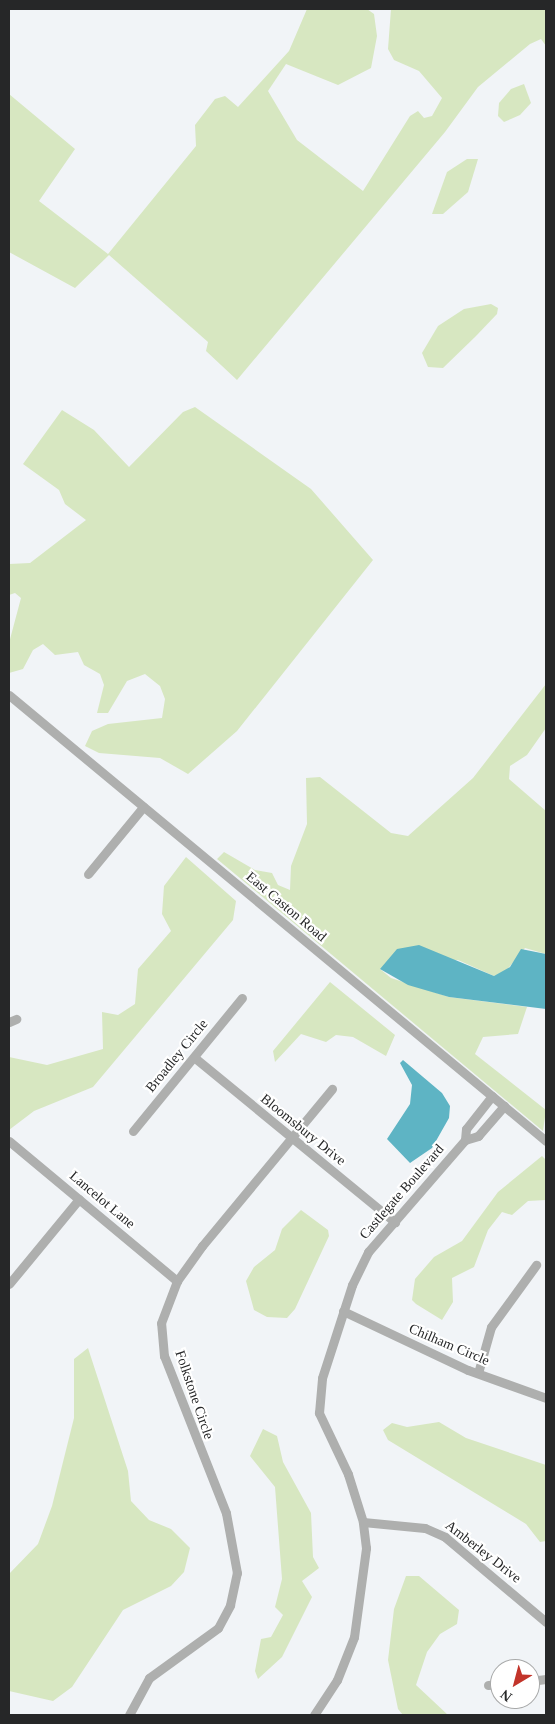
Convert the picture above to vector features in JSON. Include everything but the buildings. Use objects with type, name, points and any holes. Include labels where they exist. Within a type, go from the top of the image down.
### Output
[{"type":"street","name":"East Caston Road","points":[[9,695],[546,1141]]},
{"type":"street","points":[[88,874],[144,807]]},
{"type":"street","name":"Broadley Circle","points":[[133,1131],[195,1058],[242,998]]},
{"type":"street","name":"Bloomsbury Drive","points":[[195,1058],[291,1140],[395,1222]]},
{"type":"street","name":"Folkstone Circle","points":[[129,1715],[149,1678],[218,1628],[230,1605],[237,1573],[226,1513],[164,1356],[161,1322],[177,1282],[332,1089]]},
{"type":"street","name":"Castlegate Boulevard","points":[[465,1140],[466,1129],[492,1096]]},
{"type":"street","name":"Castlegate Boulevard","points":[[314,1715],[337,1680],[354,1637],[364,1585],[363,1522],[319,1413],[322,1378],[343,1311],[368,1252],[465,1140],[478,1136],[504,1106]]},
{"type":"street","name":"Lancelot Lane","points":[[9,1140],[177,1282]]},
{"type":"street","points":[[9,1284],[79,1199]]},
{"type":"street","points":[[478,1373],[491,1327],[536,1265]]},
{"type":"street","name":"Chilham Circle","points":[[343,1311],[478,1373],[546,1398]]},
{"type":"street","name":"Amberley Drive","points":[[363,1522],[425,1528],[445,1537],[546,1622]]},
{"type":"green space","points":[[307,9],[367,9],[374,14],[377,36],[371,68],[338,85],[286,64],[268,91],[297,140],[363,191],[410,116],[418,111],[424,118],[432,116],[442,98],[419,71],[394,60],[388,49],[391,9],[546,9],[546,46],[541,39],[530,44],[478,87],[445,132],[237,380],[206,351],[208,342],[109,255],[75,288],[9,252],[9,94],[75,149],[39,201],[108,254],[196,146],[195,125],[215,99],[225,96],[238,107],[289,51]]},
{"type":"green space","points":[[524,84],[531,103],[520,115],[504,122],[498,116],[499,103],[511,89]]},
{"type":"green space","points":[[467,159],[478,159],[468,192],[443,214],[432,214],[447,172]]},
{"type":"green space","points":[[491,304],[498,308],[497,314],[476,336],[443,368],[428,367],[422,353],[438,326],[464,309]]},
{"type":"green space","points":[[195,407],[311,489],[373,560],[237,731],[188,774],[160,758],[99,753],[85,746],[92,731],[108,724],[162,718],[165,699],[160,686],[145,674],[127,681],[108,713],[97,713],[104,685],[100,674],[84,665],[78,652],[55,655],[43,644],[33,650],[23,669],[9,673],[9,643],[21,598],[15,593],[9,595],[9,564],[30,563],[86,520],[65,504],[59,490],[23,464],[62,410],[94,430],[129,467],[183,412]]},
{"type":"green space","points":[[546,684],[546,728],[527,755],[510,766],[509,779],[546,811],[546,954],[525,948],[505,972],[494,976],[458,960],[380,969],[391,978],[449,997],[527,1007],[518,1034],[483,1037],[475,1054],[546,1110],[543,1131],[217,859],[224,852],[255,870],[272,873],[278,885],[290,890],[291,866],[307,824],[306,778],[320,777],[391,833],[408,836],[473,778]]},
{"type":"green space","points":[[186,857],[236,901],[233,920],[93,1087],[34,1111],[9,1130],[9,1057],[47,1065],[103,1049],[102,1012],[118,1015],[135,1004],[138,969],[171,931],[162,914],[164,886]]},
{"type":"green space","points":[[330,982],[395,1035],[386,1056],[353,1037],[336,1035],[326,1042],[301,1034],[275,1062],[273,1051]]},
{"type":"green space","points":[[542,1156],[546,1160],[546,1200],[528,1201],[512,1215],[502,1212],[488,1230],[474,1267],[452,1278],[453,1302],[442,1320],[416,1304],[412,1300],[415,1279],[434,1257],[462,1241],[498,1192]]},
{"type":"green space","points":[[301,1210],[328,1230],[329,1236],[295,1309],[287,1318],[267,1317],[254,1310],[246,1281],[254,1267],[275,1250],[282,1229]]},
{"type":"green space","points":[[88,1348],[128,1471],[131,1501],[149,1520],[171,1529],[190,1548],[184,1572],[171,1586],[123,1610],[72,1687],[53,1701],[9,1691],[9,1574],[38,1544],[52,1506],[74,1418],[74,1359]]},
{"type":"green space","points":[[439,1422],[466,1438],[546,1465],[546,1541],[540,1542],[526,1524],[388,1440],[383,1430],[392,1423],[407,1427]]},
{"type":"green space","points":[[263,1429],[277,1436],[283,1462],[311,1513],[313,1557],[319,1568],[302,1581],[312,1597],[282,1657],[258,1679],[255,1671],[261,1639],[271,1637],[283,1615],[275,1607],[282,1579],[275,1487],[250,1456]]},
{"type":"green space","points":[[406,1576],[419,1576],[459,1610],[457,1624],[440,1634],[427,1652],[416,1685],[448,1715],[403,1715],[398,1709],[388,1660],[394,1609]]},
{"type":"water","points":[[419,945],[494,976],[510,967],[521,949],[546,954],[546,1009],[449,997],[408,985],[380,969],[397,949]]},
{"type":"water","points":[[403,1060],[442,1093],[450,1106],[449,1118],[432,1148],[410,1163],[387,1139],[410,1104],[412,1085],[400,1063]]}]
